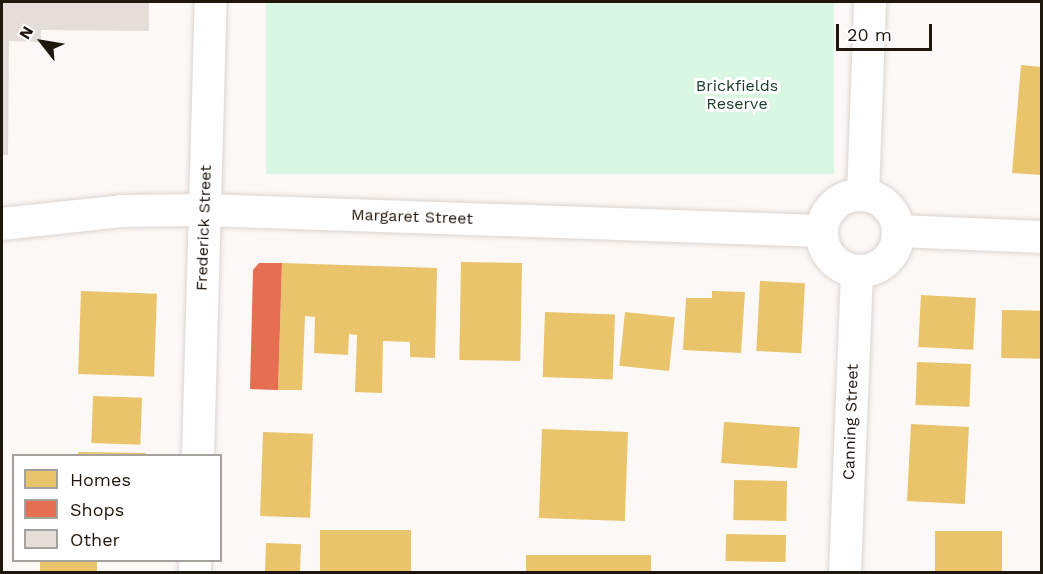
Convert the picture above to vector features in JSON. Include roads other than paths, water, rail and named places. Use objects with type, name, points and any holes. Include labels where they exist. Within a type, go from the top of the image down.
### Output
[{"type":"street","name":"Frederick Street","points":[[198,454],[211,2]]},
{"type":"street","points":[[863,195],[870,2]]},
{"type":"street","points":[[863,195],[884,202],[898,231],[896,244],[882,264],[857,271],[836,262],[824,242],[822,231],[831,209],[851,196],[863,195]]},
{"type":"street","name":"Margaret Street","points":[[2,224],[121,212],[205,210],[822,231]]},
{"type":"street","points":[[898,231],[1041,237]]},
{"type":"street","name":"Canning Street","points":[[845,573],[857,271]]},
{"type":"park label","name":"Brickfields Reserve","points":[[737,95]]}]
